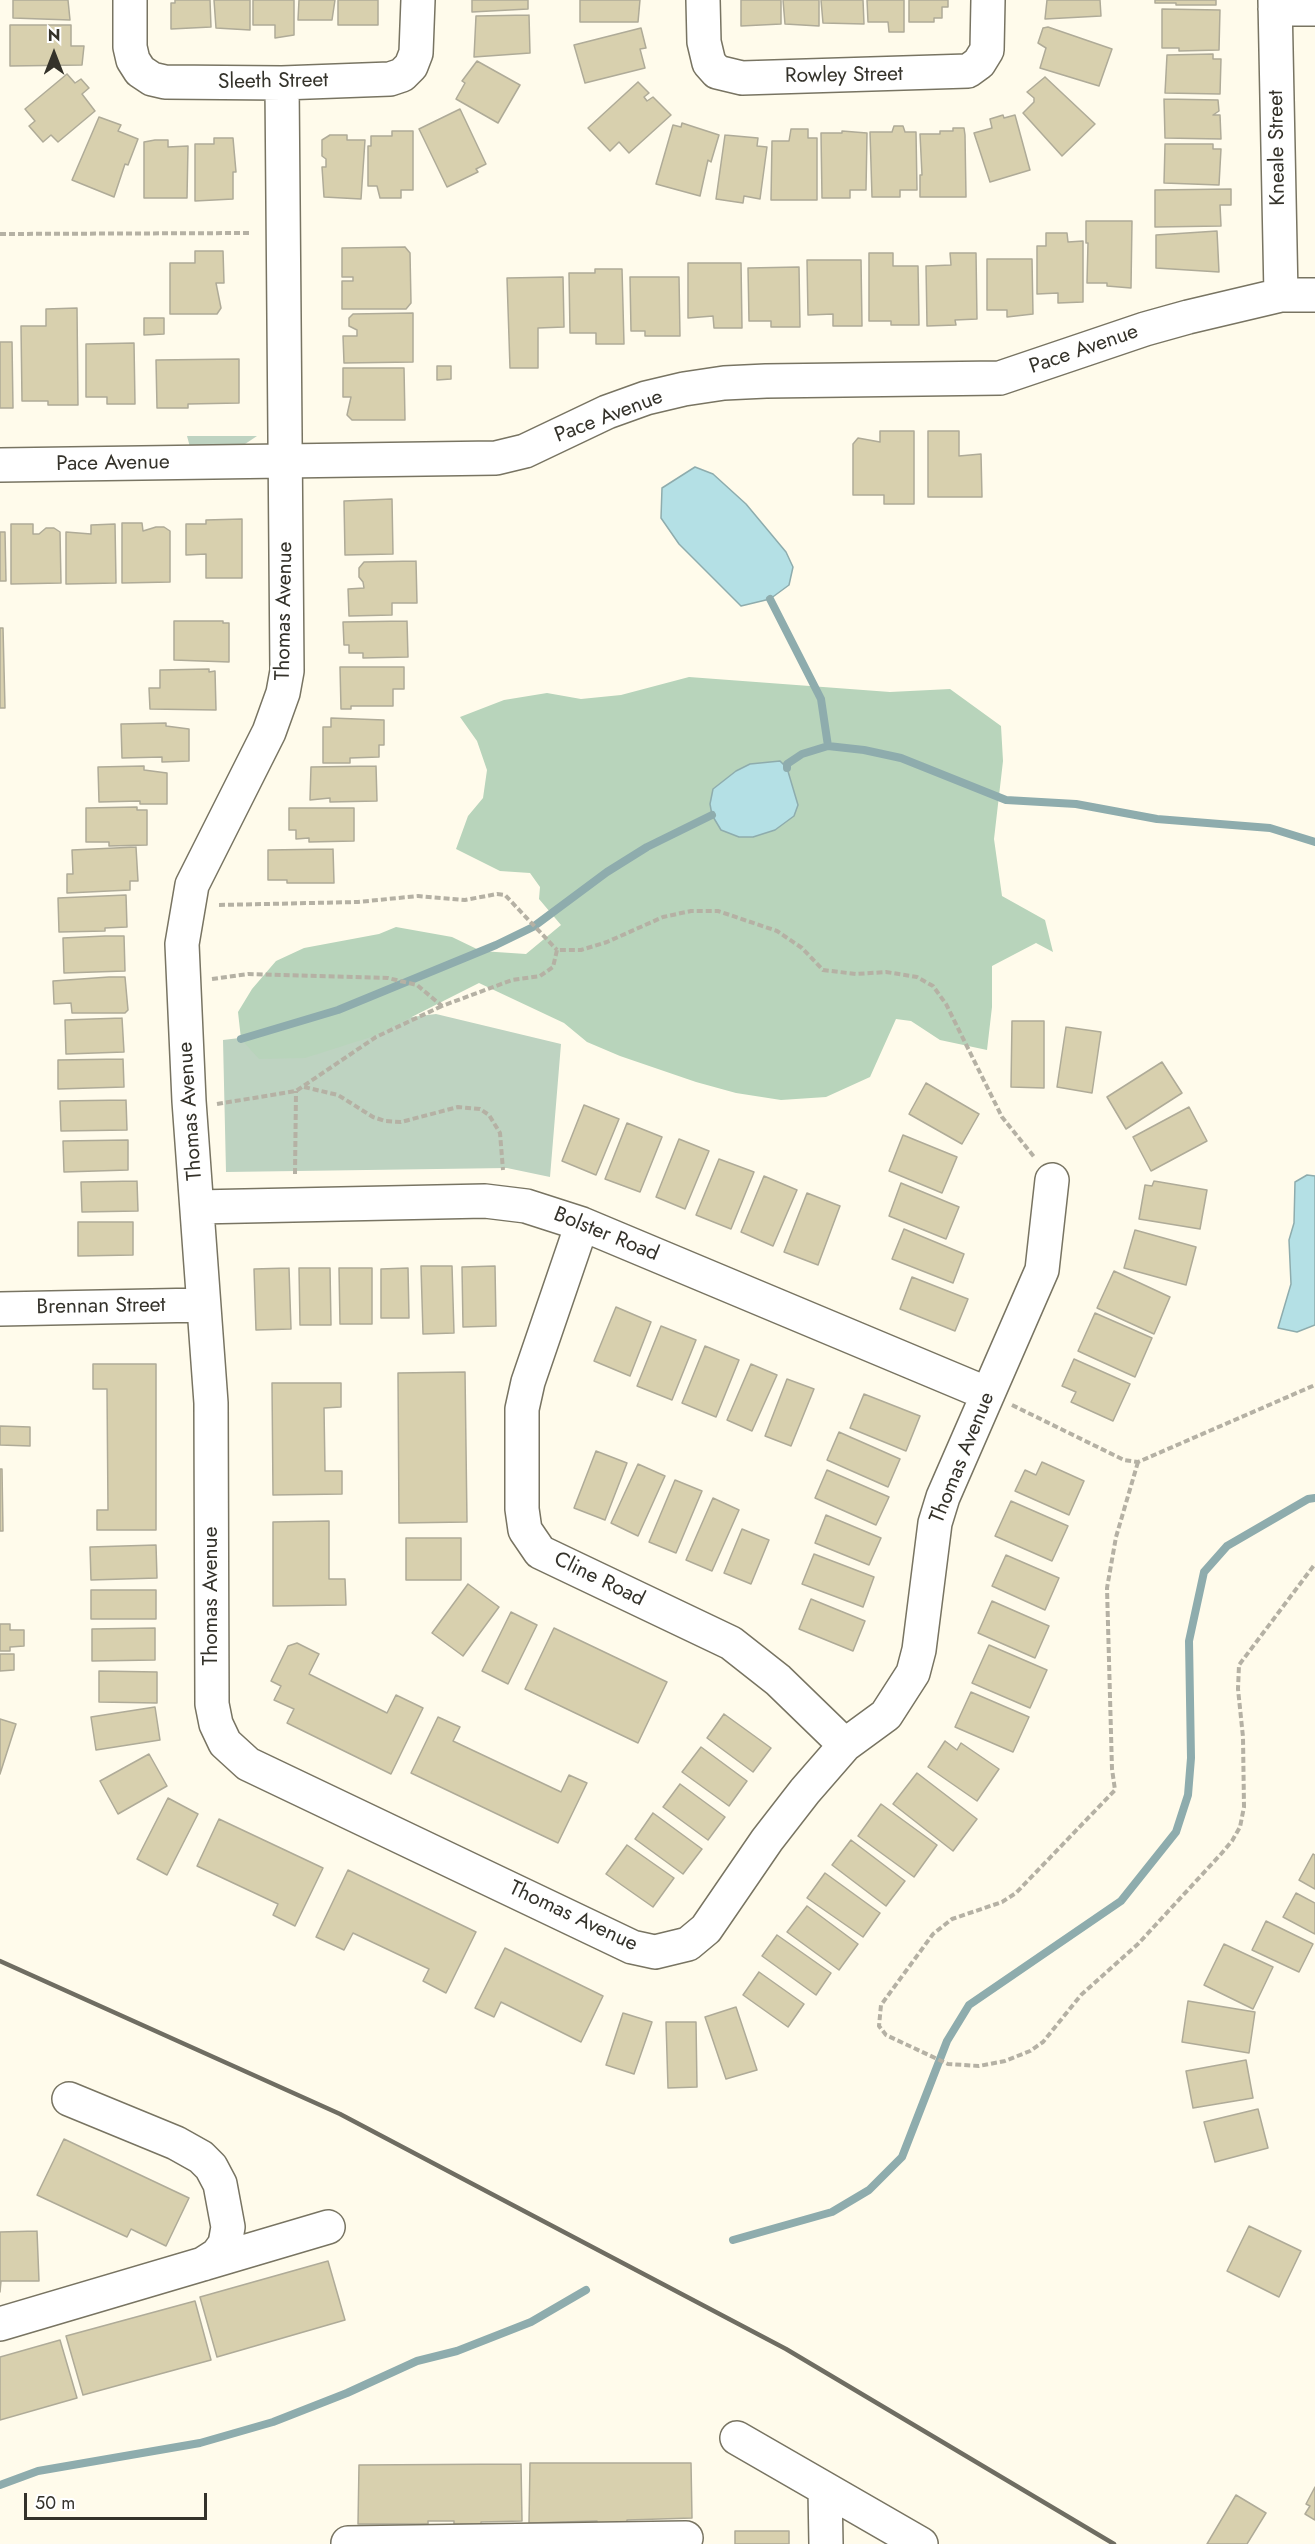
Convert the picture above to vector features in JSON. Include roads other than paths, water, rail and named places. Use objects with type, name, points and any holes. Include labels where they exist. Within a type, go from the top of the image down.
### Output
[{"type":"street","name":"Sleeth Street","points":[[130,0],[130,47],[140,71],[152,79],[165,82],[282,83],[390,79],[402,75],[411,66],[416,52],[418,0]]},
{"type":"street","name":"Rowley Street","points":[[703,0],[704,42],[709,63],[717,72],[742,78],[968,71],[979,63],[987,50],[988,0]]},
{"type":"street","points":[[1275,4],[1315,9]]},
{"type":"street","name":"Kneale Street","points":[[1275,4],[1281,295]]},
{"type":"street","name":"Thomas Avenue","points":[[282,83],[289,653],[283,693],[269,732],[198,870],[186,912],[182,944],[202,1305],[212,1403],[212,1704],[220,1734],[239,1758],[632,1947],[655,1952],[688,1944],[706,1929],[767,1840],[845,1745],[886,1715],[913,1674],[919,1650],[935,1523],[1042,1270],[1052,1180]]},
{"type":"street","name":"Pace Avenue","points":[[0,465],[496,458],[525,451],[607,412],[646,398],[724,383],[1000,378],[1145,329],[1281,295],[1315,295]]},
{"type":"street","name":"Bolster Road","points":[[198,1207],[485,1201],[526,1206],[582,1224],[988,1394]]},
{"type":"street","name":"Cline Road","points":[[582,1224],[528,1382],[522,1409],[522,1509],[525,1530],[540,1552],[731,1643],[778,1680],[845,1745]]},
{"type":"street","name":"Brennan Street","points":[[0,1309],[202,1305]]},
{"type":"street","points":[[69,2099],[176,2143],[201,2157],[211,2167],[220,2184],[228,2227],[225,2244],[217,2255],[203,2264]]},
{"type":"street","points":[[0,2324],[328,2227]]},
{"type":"street","points":[[737,2438],[921,2544]]},
{"type":"street","points":[[825,2489],[826,2544]]},
{"type":"street","points":[[348,2543],[573,2542],[686,2538]]},
{"type":"water","points":[[695,467],[713,474],[746,504],[786,552],[793,567],[789,585],[770,599],[741,606],[679,544],[661,518],[662,488]]},
{"type":"water","points":[[780,761],[787,768],[798,805],[794,816],[775,830],[753,837],[739,837],[721,830],[712,815],[710,804],[713,789],[736,771],[750,764]]},
{"type":"water","points":[[1307,1175],[1315,1176],[1315,1325],[1297,1332],[1278,1328],[1291,1284],[1289,1240],[1294,1223],[1295,1182]]},
{"type":"waterway","points":[[770,599],[821,699],[828,746]]},
{"type":"waterway","points":[[787,768],[787,764],[802,754],[828,746],[864,750],[901,758],[1006,800],[1076,804],[1157,819],[1270,828],[1315,842]]},
{"type":"waterway","points":[[241,1039],[338,1010],[496,945],[533,927],[607,872],[647,847],[712,815]]},
{"type":"waterway","points":[[733,2240],[832,2212],[869,2190],[902,2157],[947,2041],[969,2005],[1121,1901],[1176,1832],[1188,1795],[1191,1758],[1189,1641],[1204,1572],[1227,1546],[1308,1499],[1315,1498]]},
{"type":"waterway","points":[[0,2485],[38,2471],[200,2443],[273,2422],[347,2393],[417,2361],[457,2351],[531,2322],[586,2290]]},
{"type":"railway","points":[[0,1961],[340,2114],[786,2349],[1114,2544]]}]
